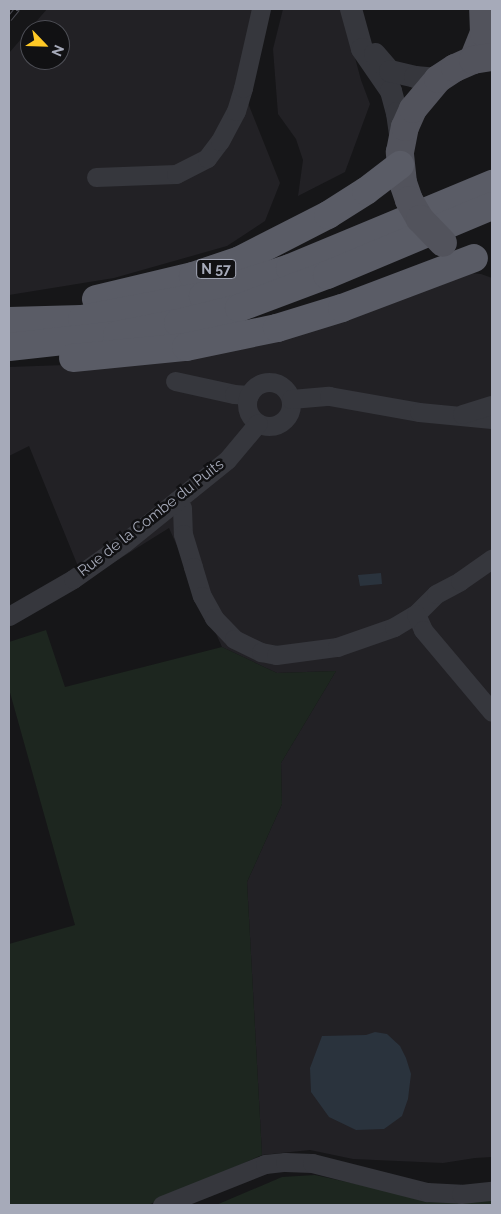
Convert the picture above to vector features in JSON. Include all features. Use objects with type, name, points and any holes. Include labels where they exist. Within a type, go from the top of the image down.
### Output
[{"type":"highway","name":"N 57","points":[[9,313],[106,297],[216,269],[265,248],[312,224],[360,196],[401,152]]},
{"type":"highway","name":"N 57","points":[[9,321],[90,318],[174,304],[218,292],[297,265],[492,184]]},
{"type":"highway","points":[[9,346],[117,335],[178,323],[238,308],[320,278],[492,206]]},
{"type":"highway","points":[[9,359],[57,359],[117,355],[186,347],[235,337],[277,328],[342,308],[483,259]]},
{"type":"main road","points":[[483,9],[483,59],[454,68],[438,79],[424,93],[413,109],[401,152],[408,200],[420,219],[443,243],[483,259]]},
{"type":"street","points":[[96,177],[176,174],[207,158],[220,141],[236,111],[244,88],[261,9]]},
{"type":"street","points":[[351,9],[362,49],[390,91],[397,113],[401,152]]},
{"type":"street","points":[[363,9],[362,19],[372,49],[390,71],[415,77],[438,79]]},
{"type":"street","points":[[175,381],[234,394],[249,395]]},
{"type":"street","points":[[270,382],[283,387],[291,399],[290,410],[282,421],[270,426],[258,423],[253,419],[247,407],[249,395],[258,385],[270,382]]},
{"type":"street","points":[[291,399],[329,396],[419,412],[492,419]]},
{"type":"street","points":[[458,415],[492,404]]},
{"type":"street","name":"Rue de la Combe du Puits","points":[[9,616],[80,574],[124,543],[227,460],[258,423]]},
{"type":"street","points":[[176,501],[182,508],[183,534],[202,596],[214,618],[224,630],[246,646],[276,654],[337,647],[394,627],[416,614],[436,594],[460,581],[492,559]]},
{"type":"street","points":[[416,614],[423,630],[492,712]]},
{"type":"street","points":[[162,1205],[265,1164],[285,1162],[312,1162],[427,1192],[461,1194],[492,1191]]},
{"type":"shaded area","points":[[47,9],[268,9],[248,103],[280,183],[265,221],[227,246],[114,278],[9,295],[9,53],[20,40],[20,70],[70,70],[70,20],[38,20]]},
{"type":"shaded area","points":[[283,9],[342,9],[361,80],[370,104],[345,172],[298,196],[303,160],[296,139],[278,114],[273,49]]},
{"type":"shaded area","points":[[460,272],[481,274],[492,278],[492,1157],[443,1163],[353,1159],[310,1150],[262,1155],[247,882],[282,804],[281,763],[336,671],[277,673],[222,647],[169,528],[84,581],[29,446],[9,456],[9,367],[93,364]]},
{"type":"shaded area","points":[[381,573],[382,584],[360,586],[358,575]]},
{"type":"shaded area","points":[[46,630],[65,687],[222,647],[277,673],[336,671],[281,763],[282,804],[247,882],[262,1155],[148,1205],[9,1205],[9,944],[75,925],[9,689],[9,642]]},
{"type":"shaded area","points":[[375,1032],[387,1034],[400,1046],[406,1058],[411,1074],[408,1099],[402,1116],[384,1129],[356,1130],[329,1117],[311,1092],[310,1068],[322,1036],[366,1035]]},
{"type":"shaded area","points":[[315,1175],[420,1198],[492,1197],[492,1205],[216,1205],[282,1177]]},
{"type":"railway","points":[[9,19],[17,9]]}]
